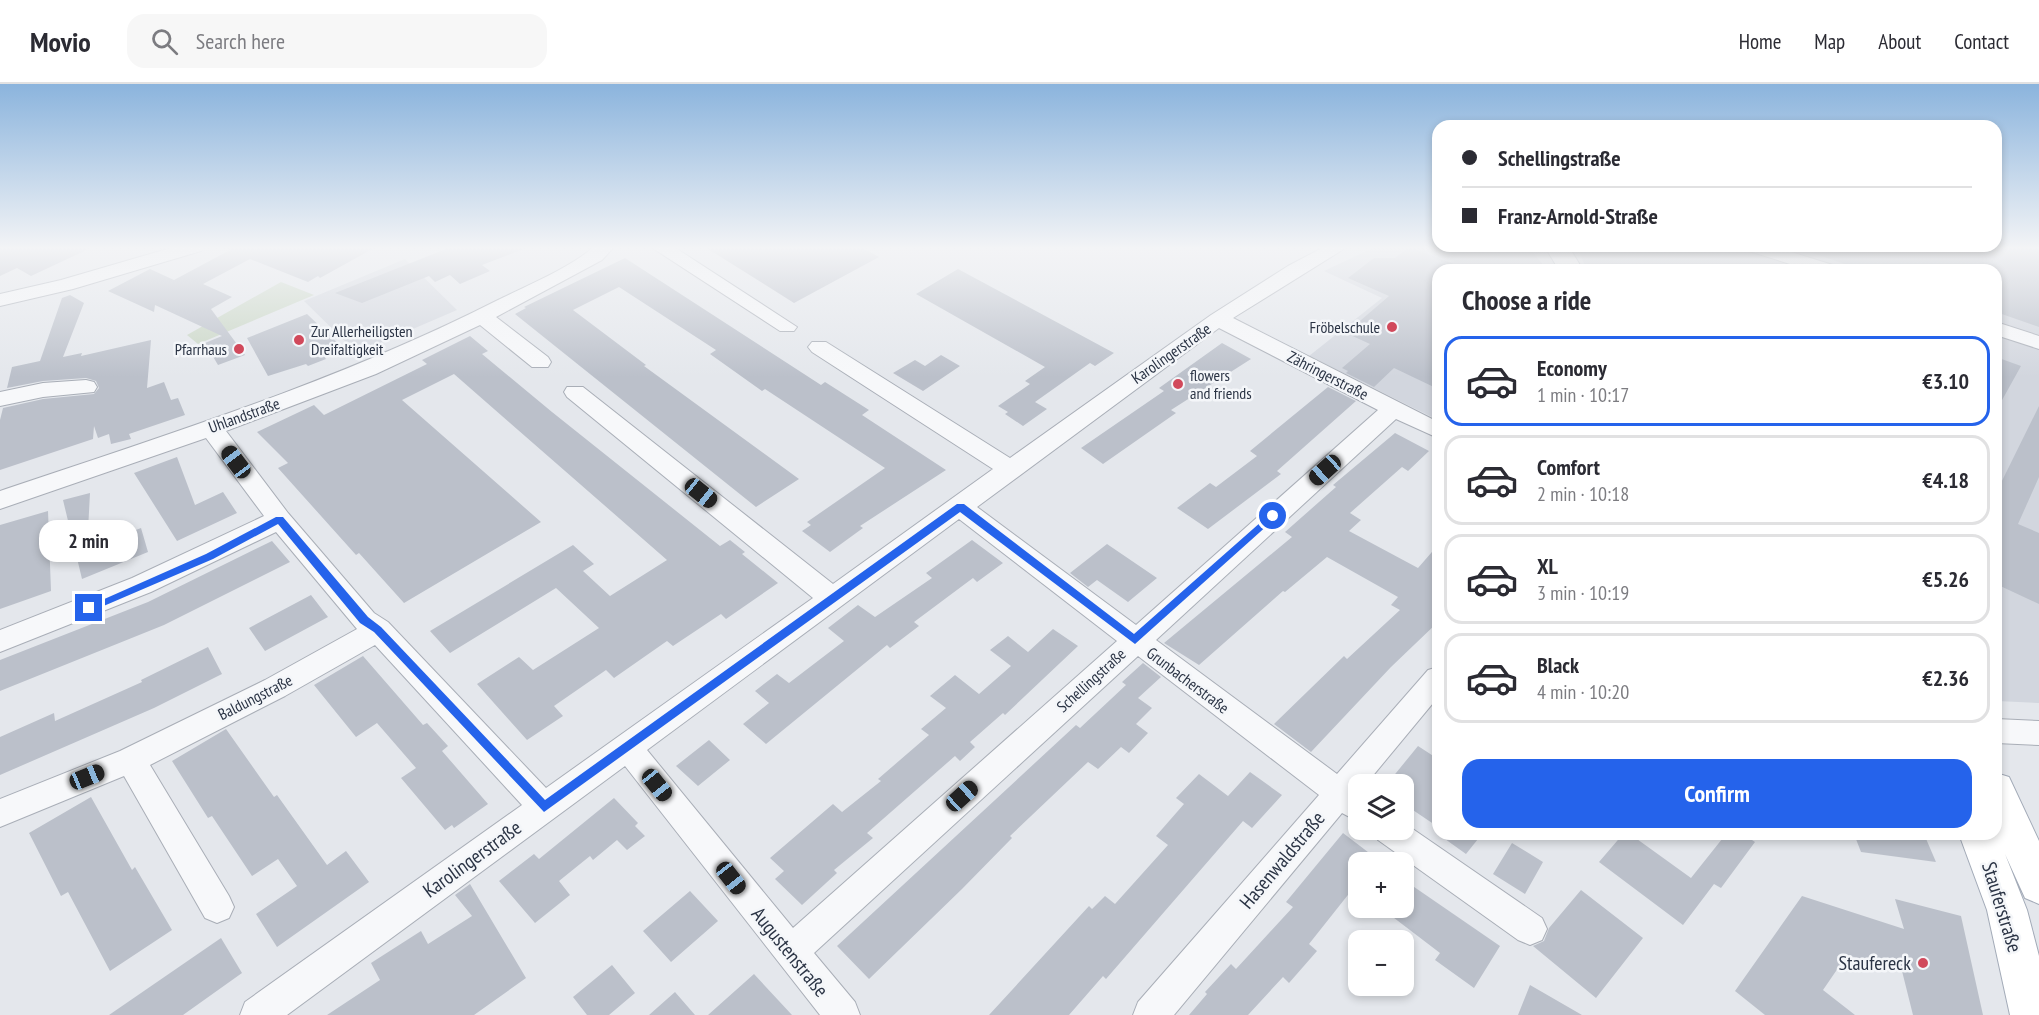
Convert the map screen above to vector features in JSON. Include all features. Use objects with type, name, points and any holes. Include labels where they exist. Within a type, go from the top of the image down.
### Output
[{"type":"main road","points":[[2002,802],[2039,885]]},
{"type":"main road","name":"Stauferstraße","points":[[1980,840],[2007,910],[2032,1015]]},
{"type":"street","points":[[0,300],[42,290]]},
{"type":"street","name":"Uhlandstraße","points":[[0,500],[211,428],[367,369],[483,317],[532,290]]},
{"type":"street","points":[[729,290],[787,327]]},
{"type":"street","name":"Karolingerstraße","points":[[258,1015],[1218,319],[1263,290]]},
{"type":"street","points":[[483,317],[540,362]]},
{"type":"street","name":"Zähringerstraße","points":[[1218,319],[1432,427]]},
{"type":"street","points":[[2002,330],[2039,343]]},
{"type":"street","points":[[819,347],[1010,469]]},
{"type":"street","points":[[0,399],[43,390],[86,387]]},
{"type":"street","points":[[575,392],[833,599]]},
{"type":"street","name":"Schellingstraße","points":[[790,953],[1394,408]]},
{"type":"street","points":[[211,428],[279,519],[364,620],[378,630],[544,807]]},
{"type":"street","name":"Grunbacherstraße","points":[[960,507],[1348,800]]},
{"type":"street","points":[[0,641],[111,600],[210,556],[279,519]]},
{"type":"street","name":"Baldungstraße","points":[[0,813],[131,760],[275,688],[378,630]]},
{"type":"street","name":"Hasenwaldstraße","points":[[1369,774],[1432,686]]},
{"type":"street","points":[[2002,731],[2039,733]]},
{"type":"street","name":"Augustenstraße","points":[[628,748],[790,953],[842,1015]]},
{"type":"street","points":[[131,760],[218,907]]},
{"type":"street","name":"Hasenwaldstraße","points":[[1151,1015],[1348,802]]},
{"type":"street","points":[[1403,840],[1530,929]]},
{"type":"shaded area","points":[[329,290],[437,290],[457,310],[357,353],[304,301]]},
{"type":"shaded area","points":[[1366,290],[1432,290],[1432,417],[1309,356],[1382,298]]},
{"type":"shaded area","points":[[2002,290],[2039,290],[2039,703],[2002,701]]},
{"type":"green space","points":[[266,290],[302,290],[314,295],[198,344],[187,335]]},
{"type":"building","points":[[217,290],[232,297],[211,309],[245,355],[218,365],[205,343],[222,336],[155,305],[154,312],[108,291]]},
{"type":"building","points":[[341,290],[393,290],[362,303],[335,293]]},
{"type":"building","points":[[558,290],[612,290],[573,310],[646,365],[644,366],[799,479],[756,507],[515,314],[526,308],[524,307]]},
{"type":"building","points":[[624,290],[675,290],[821,385],[825,382],[869,410],[862,415],[946,470],[860,526],[863,528],[830,552],[802,531],[811,525],[807,522],[885,468],[765,389],[762,391],[710,354],[716,350]]},
{"type":"building","points":[[774,290],[817,290],[794,303]]},
{"type":"building","points":[[922,290],[998,290],[1114,353],[1095,366],[1090,363],[1035,402],[1047,409],[1023,426],[1005,414],[1008,412],[998,406],[1030,384],[1025,381],[1045,367],[916,294]]},
{"type":"building","points":[[1376,290],[1432,290],[1432,386],[1394,368],[1374,387],[1346,373],[1348,371],[1342,368],[1370,344],[1346,333],[1389,296]]},
{"type":"building","points":[[2002,290],[2039,290],[2039,327],[2002,314]]},
{"type":"building","points":[[70,295],[84,303],[63,357],[82,353],[81,356],[151,340],[147,388],[164,382],[171,400],[178,398],[185,415],[129,434],[131,439],[111,444],[109,434],[98,438],[94,426],[93,439],[0,470],[0,420],[3,408],[43,399],[94,394],[99,388],[96,381],[86,378],[43,381],[7,388],[12,367],[40,361],[62,298]]},
{"type":"building","name":"Zur Allerheiligsten Dreifaltigkeit","points":[[307,314],[341,346],[322,354],[326,359],[268,376],[247,338]]},
{"type":"building","points":[[470,336],[488,351],[482,354],[552,412],[720,546],[730,540],[745,552],[742,554],[778,583],[726,619],[721,614],[673,646],[667,641],[614,678],[606,670],[554,706],[563,716],[527,740],[477,684],[519,657],[533,670],[599,628],[556,588],[450,653],[430,631],[573,545],[594,564],[583,571],[610,596],[667,560],[454,374],[402,400],[541,522],[404,603],[359,553],[356,555],[278,468],[288,463],[257,432],[314,405],[324,415],[427,364],[422,360]]},
{"type":"building","points":[[1222,343],[1251,359],[1171,410],[1176,413],[1103,464],[1081,448],[1164,391],[1159,388]]},
{"type":"building","points":[[941,355],[960,366],[923,391],[893,373],[915,360],[925,366]]},
{"type":"building","points":[[2002,359],[2021,366],[2002,400]]},
{"type":"building","points":[[1328,387],[1356,401],[1277,471],[1281,474],[1208,529],[1177,508],[1210,483],[1216,487],[1257,456],[1250,451]]},
{"type":"building","points":[[2039,406],[2039,477],[2018,524],[2039,533],[2039,604],[2002,587],[2002,481]]},
{"type":"building","points":[[1395,433],[1429,451],[1408,471],[1402,467],[1350,513],[1361,520],[1349,531],[1418,568],[1432,552],[1432,628],[1391,667],[1311,752],[1274,724],[1344,656],[1347,659],[1400,610],[1391,605],[1398,597],[1327,557],[1285,592],[1283,591],[1199,665],[1164,643],[1292,537],[1285,532],[1336,487],[1333,485]]},
{"type":"building","points":[[177,457],[195,505],[223,492],[237,513],[177,541],[134,473]]},
{"type":"building","points":[[90,493],[87,549],[141,528],[148,552],[82,579],[63,500]]},
{"type":"building","points":[[48,511],[51,591],[0,609],[0,525]]},
{"type":"building","points":[[972,540],[1003,563],[977,582],[973,578],[914,622],[919,626],[890,648],[887,645],[766,744],[743,724],[769,703],[755,691],[777,674],[789,683],[844,641],[828,628],[858,605],[875,617],[932,578],[926,573]]},
{"type":"building","points":[[272,541],[290,562],[164,625],[0,691],[0,660],[148,602]]},
{"type":"building","points":[[1107,544],[1157,578],[1128,602],[1097,580],[1088,587],[1070,573]]},
{"type":"building","points":[[311,595],[328,617],[265,651],[249,628]]},
{"type":"building","points":[[1053,629],[1078,646],[1005,715],[1003,713],[970,742],[975,747],[960,761],[955,756],[867,833],[873,838],[834,870],[837,873],[802,905],[775,879],[784,871],[770,858],[833,804],[842,812],[881,781],[878,779],[929,735],[921,729],[946,708],[930,696],[955,675],[979,694],[1011,666],[990,650],[1008,636],[1028,652]]},
{"type":"building","points":[[208,647],[222,674],[154,708],[0,775],[0,737],[54,713],[55,721],[142,682],[141,680]]},
{"type":"building","points":[[363,656],[423,725],[427,723],[448,746],[442,751],[488,804],[454,828],[452,825],[445,830],[401,778],[416,768],[377,723],[356,737],[314,685]]},
{"type":"building","points":[[1143,663],[1161,677],[1138,698],[1152,708],[1136,724],[1148,733],[1129,753],[1121,747],[1098,769],[1088,762],[1010,836],[1012,838],[962,889],[869,979],[837,946],[1076,725],[1080,728],[1126,685],[1122,682]]},
{"type":"building","points":[[226,729],[274,797],[277,795],[327,865],[346,851],[369,882],[277,947],[256,914],[297,886],[278,859],[252,876],[212,816],[208,818],[172,761]]},
{"type":"building","points":[[709,740],[730,760],[698,786],[676,766]]},
{"type":"building","points":[[1418,746],[1432,755],[1432,823],[1414,811],[1414,774],[1395,774]]},
{"type":"building","points":[[1250,772],[1282,795],[1252,828],[1243,821],[1106,979],[1103,976],[1069,1015],[989,1015],[1089,906],[1092,909],[1105,896],[1115,904],[1168,845],[1156,836],[1184,804],[1176,798],[1199,774],[1228,796]]},
{"type":"building","points":[[91,797],[132,870],[135,867],[172,930],[110,971],[68,892],[61,896],[29,833]]},
{"type":"building","points":[[614,798],[638,823],[635,826],[645,836],[627,850],[617,840],[593,860],[590,856],[559,881],[570,895],[535,923],[499,881],[534,854],[539,859]]},
{"type":"building","points":[[1343,833],[1348,837],[1348,840],[1352,840],[1368,852],[1348,852],[1348,895],[1309,944],[1317,951],[1289,983],[1283,977],[1248,1015],[1189,1015],[1207,994],[1205,992],[1231,964],[1236,969],[1293,907],[1286,902]]},
{"type":"building","points":[[1446,840],[1477,840],[1466,854]]},
{"type":"building","points":[[1618,840],[1638,840],[1691,878],[1721,840],[1752,840],[1755,842],[1721,888],[1714,884],[1683,925],[1599,862]]},
{"type":"building","points":[[1856,840],[1927,840],[1936,862],[1861,852]]},
{"type":"building","points":[[1512,843],[1543,862],[1525,894],[1493,874]]},
{"type":"building","points":[[470,884],[526,978],[474,1015],[327,1015],[380,980],[371,963],[421,931],[428,944],[472,916],[455,895]]},
{"type":"building","points":[[1414,887],[1500,946],[1474,988],[1435,960],[1440,953],[1414,933],[1414,930],[1410,930],[1394,918],[1414,918]]},
{"type":"building","points":[[1581,890],[1643,938],[1596,998],[1533,946],[1544,941],[1549,928]]},
{"type":"building","points":[[690,891],[718,921],[671,962],[643,931]]},
{"type":"building","name":"Staufereck","points":[[1802,896],[1904,929],[1895,899],[1961,916],[1983,1015],[1913,1015],[1902,971],[1847,955],[1823,990],[1855,1015],[1765,1015],[1735,991]]},
{"type":"building","points":[[221,938],[242,973],[183,1015],[109,1015]]},
{"type":"building","points":[[612,965],[635,993],[609,1015],[587,1015],[573,997]]},
{"type":"building","points":[[754,974],[792,1015],[708,1015]]},
{"type":"building","points":[[1530,985],[1582,1015],[1518,1015]]},
{"type":"building","points":[[675,992],[695,1015],[649,1015]]},
{"type":"place","name":"Fröbelschule","points":[[1392,327]]},
{"type":"place","name":"Zur Allerheiligsten Dreifaltigkeit","points":[[299,340]]},
{"type":"place","name":"Pfarrhaus","points":[[239,349]]},
{"type":"place","name":"flowers and friends","points":[[1178,384]]},
{"type":"place","name":"Staufereck","points":[[1923,963]]},
{"type":"route","points":[[89,608],[210,556],[279,519],[364,620],[378,630],[544,807],[960,507],[1135,640],[1273,516]]}]
